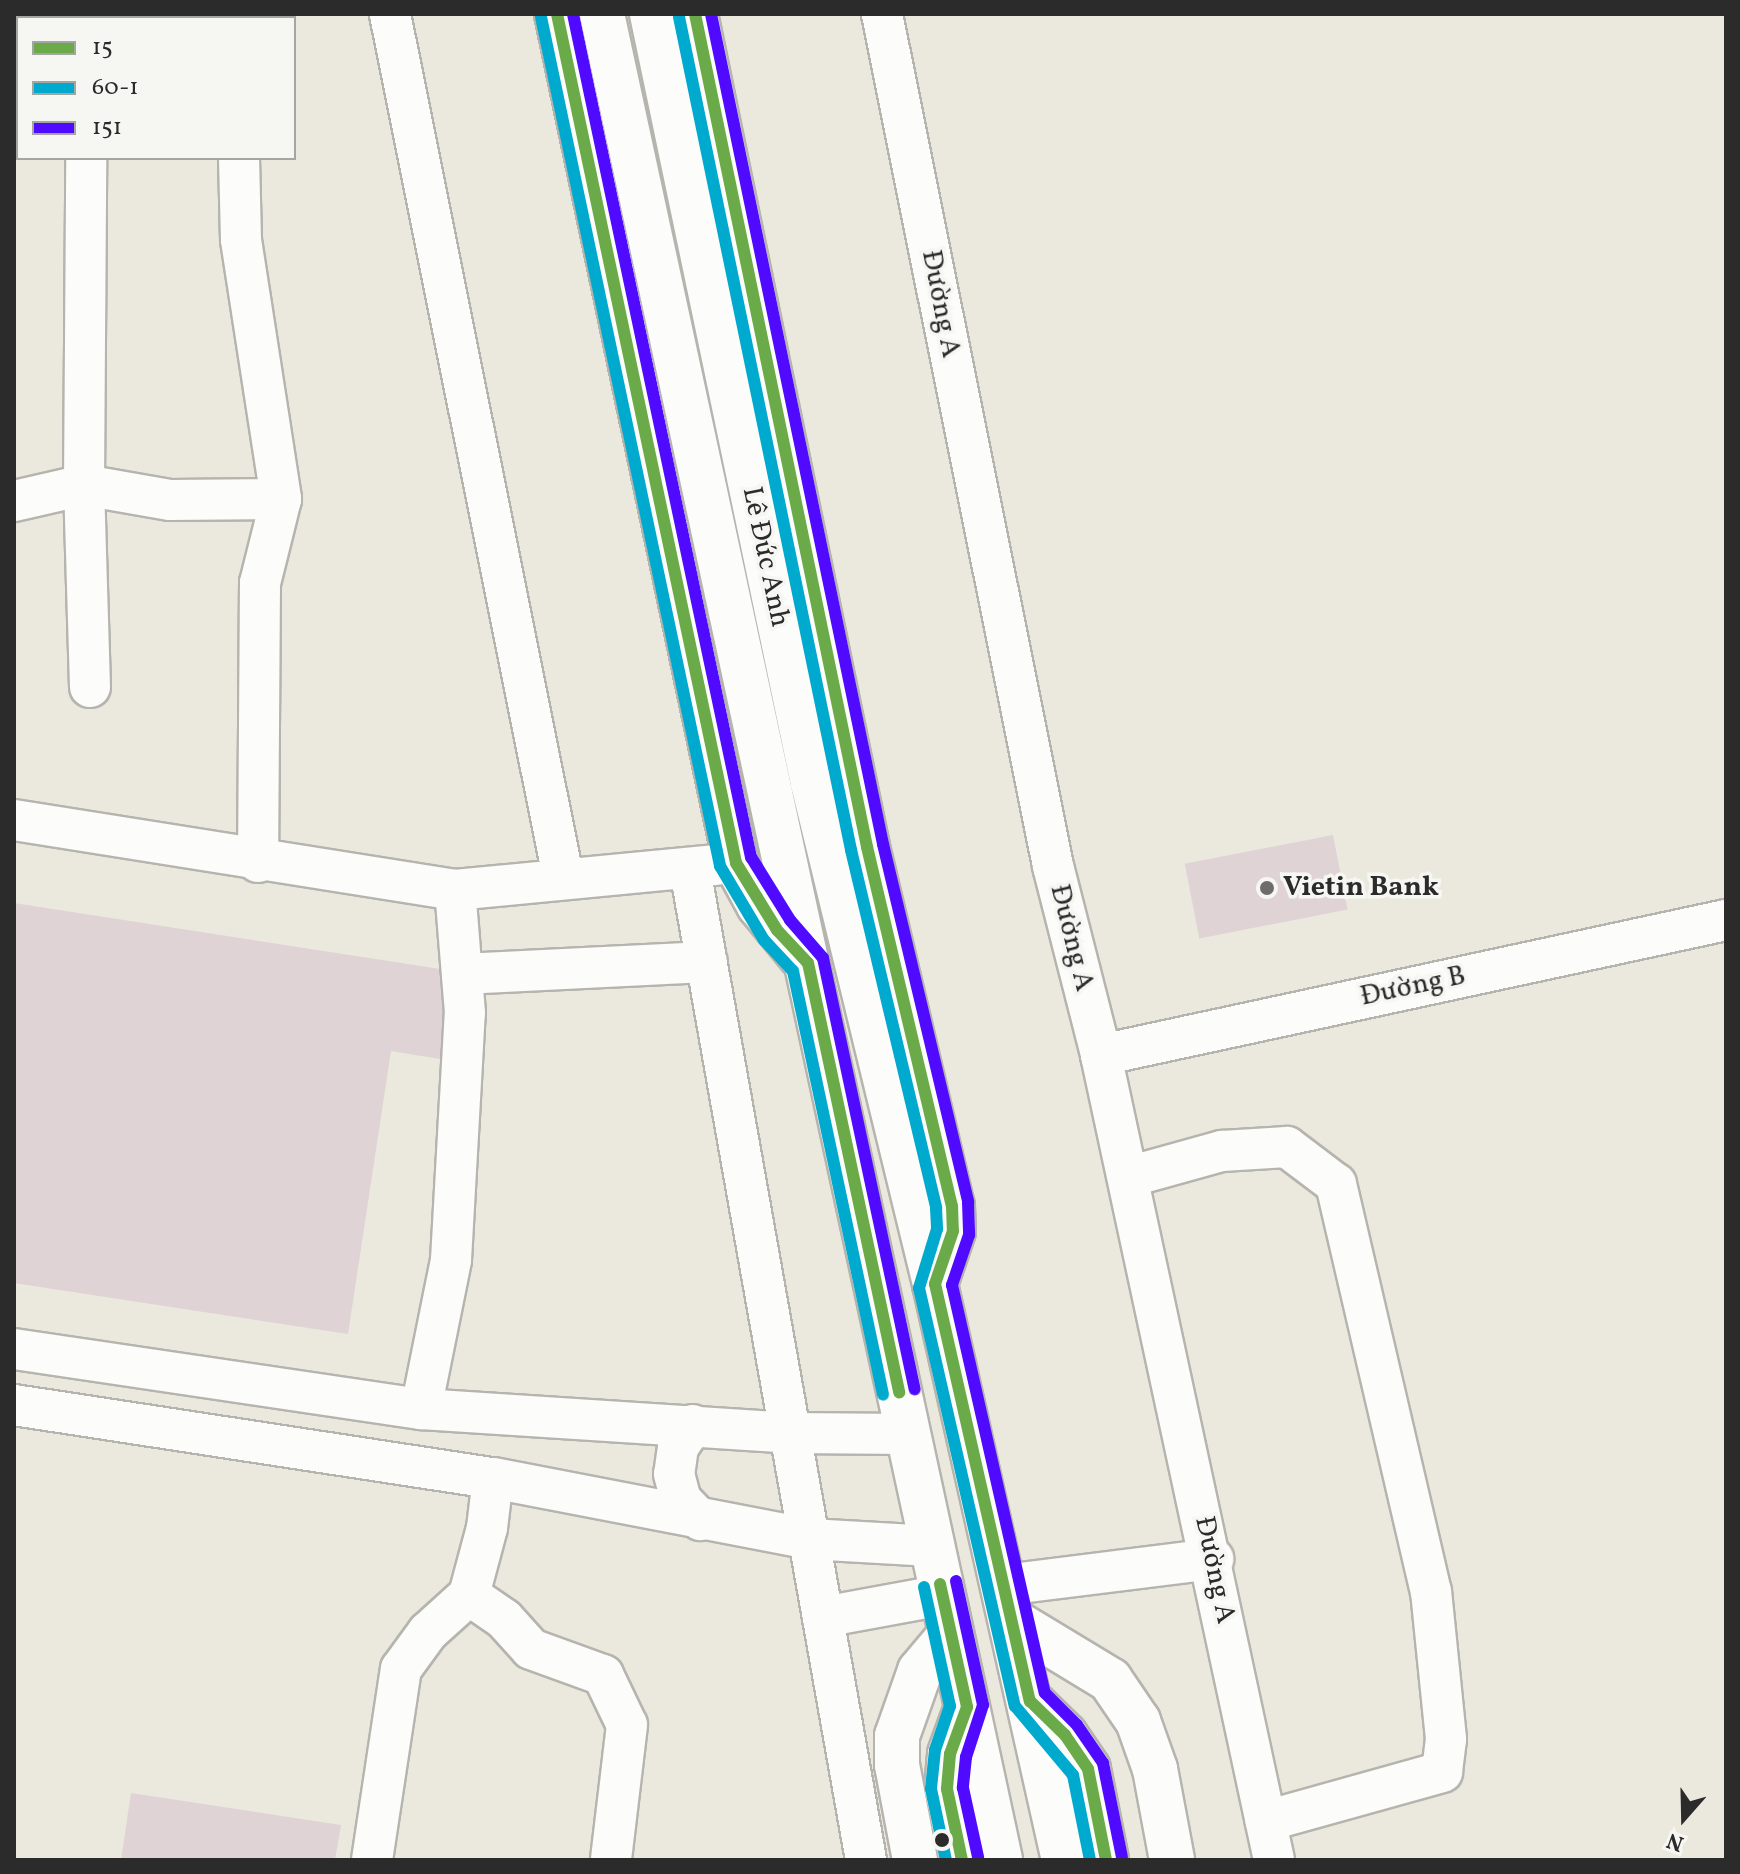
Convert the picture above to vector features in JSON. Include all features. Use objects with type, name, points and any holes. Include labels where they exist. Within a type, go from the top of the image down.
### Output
[{"type":"highway","name":"Lê Đức Anh","points":[[557,14],[736,863],[768,918],[808,963]]},
{"type":"highway","name":"Lê Đức Anh","points":[[602,14],[766,787],[808,963],[1000,1860]]},
{"type":"highway","name":"Lê Đức Anh","points":[[652,14],[813,783],[935,1284],[1064,1860]]},
{"type":"highway","name":"Lê Đức Anh","points":[[695,14],[867,847],[952,1206],[953,1231],[935,1284]]},
{"type":"highway","points":[[736,863],[766,787]]},
{"type":"highway","points":[[1008,1602],[1110,1680],[1138,1721],[1155,1769],[1172,1860]]},
{"type":"highway","points":[[915,1860],[897,1765],[897,1736],[920,1671],[947,1614]]},
{"type":"highway","points":[[1030,1701],[1065,1735],[1088,1769],[1106,1860]]},
{"type":"highway","points":[[962,1860],[947,1789],[950,1754],[967,1707]]},
{"type":"street","points":[[390,14],[563,877]]},
{"type":"street","name":"Đường A","points":[[882,14],[1053,866],[1101,1055],[1213,1559],[1274,1860]]},
{"type":"street","points":[[86,160],[84,485],[90,687]]},
{"type":"street","points":[[239,160],[241,240],[281,499],[260,583],[258,862]]},
{"type":"street","points":[[14,501],[84,485],[170,500],[281,499]]},
{"type":"street","points":[[14,820],[258,862],[455,890],[563,877],[736,863]]},
{"type":"street","points":[[690,869],[866,1860]]},
{"type":"street","points":[[421,1409],[451,1260],[465,1013],[455,890]]},
{"type":"street","name":"Đường B","points":[[1101,1055],[1726,920]]},
{"type":"street","points":[[462,974],[707,962]]},
{"type":"street","points":[[1128,1177],[1222,1151],[1287,1147],[1336,1184],[1431,1591],[1446,1739],[1442,1772],[1266,1821]]},
{"type":"street","points":[[14,1349],[421,1409],[790,1433],[909,1434]]},
{"type":"street","points":[[14,1405],[493,1478],[809,1539],[932,1546]]},
{"type":"street","points":[[693,1425],[678,1447],[674,1474],[681,1500],[700,1520]]},
{"type":"street","points":[[372,1860],[401,1669],[428,1632],[469,1595],[487,1528],[493,1478]]},
{"type":"street","points":[[1008,1602],[1213,1559]]},
{"type":"street","points":[[469,1595],[504,1619],[531,1649],[603,1675],[627,1725],[611,1860]]},
{"type":"street","points":[[823,1617],[947,1614]]},
{"type":"building","name":"Vietin Bank","points":[[1333,835],[1348,910],[1199,938],[1185,864]]},
{"type":"building","points":[[14,903],[453,971],[440,1059],[391,1051],[348,1334],[14,1283]]},
{"type":"building","points":[[131,1793],[341,1825],[335,1860],[121,1860]]},
{"type":"transit line","name":"15","points":[[557,14],[736,863],[777,930],[808,963],[899,1392]]},
{"type":"transit line","name":"151","points":[[573,14],[751,857],[790,920],[823,958],[915,1389]]},
{"type":"transit line","name":"15","points":[[695,14],[867,847],[952,1206],[953,1231],[935,1284],[1030,1701],[1065,1735],[1088,1769],[1106,1860]]},
{"type":"transit line","name":"151","points":[[711,14],[883,844],[968,1202],[969,1235],[952,1285],[1045,1693],[1077,1725],[1103,1763],[1122,1857]]},
{"type":"transit line","name":"60-1","points":[[541,17],[720,866],[764,940],[793,971],[883,1395]]},
{"type":"transit line","name":"60-1","points":[[679,17],[851,850],[936,1208],[937,1229],[919,1288],[1015,1706],[1073,1775],[1090,1860]]},
{"type":"transit line","name":"151","points":[[956,1581],[983,1705],[966,1757],[963,1788],[978,1857]]},
{"type":"transit line","name":"15","points":[[940,1584],[967,1707],[950,1754],[947,1789],[962,1860]]},
{"type":"transit line","name":"60-1","points":[[924,1587],[950,1706],[935,1750],[931,1789],[946,1860]]},
{"type":"place","name":"Vietin Bank","points":[[1267,888]]}]
